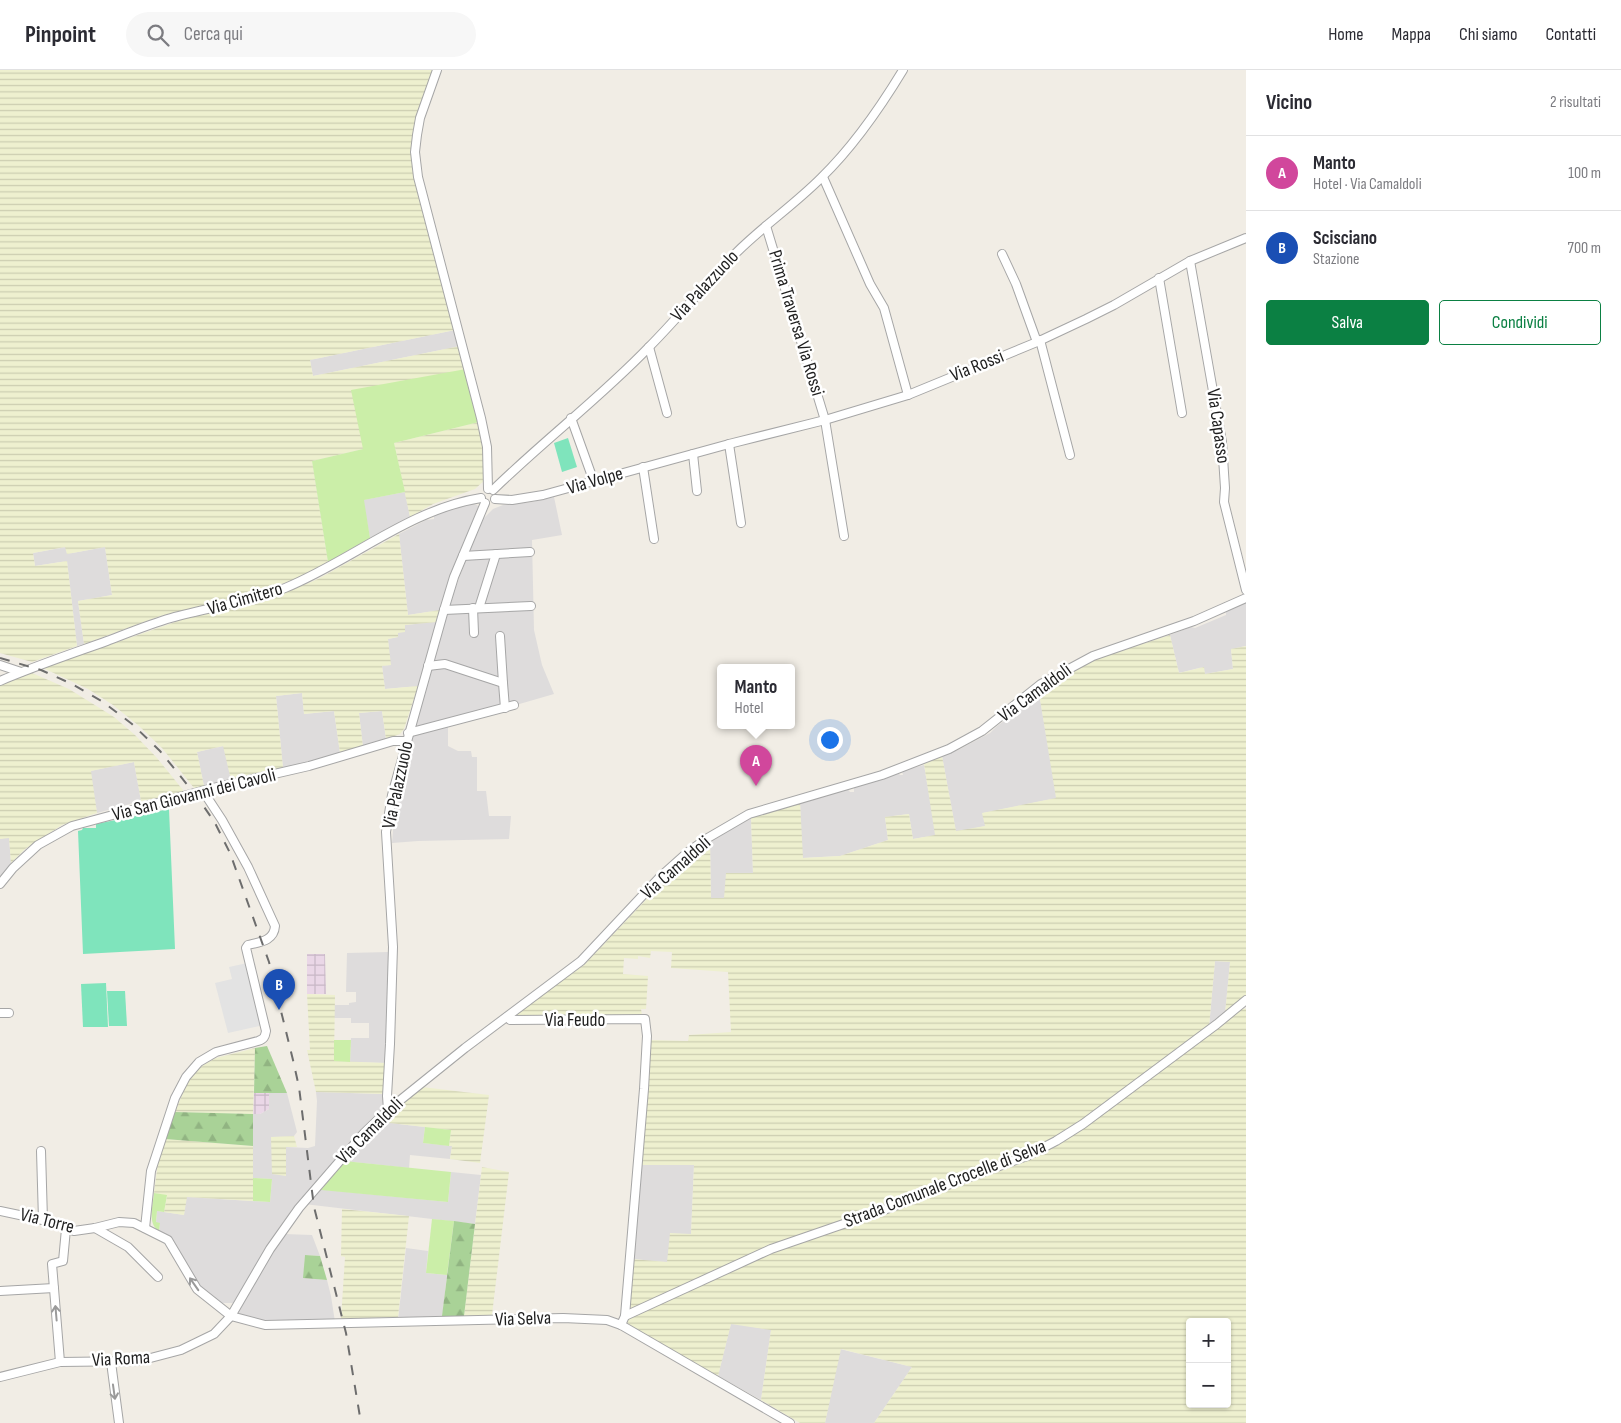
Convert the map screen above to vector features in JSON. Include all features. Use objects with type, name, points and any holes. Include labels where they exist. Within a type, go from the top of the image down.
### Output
[{"type":"street","points":[[437,70],[420,118],[415,152],[418,177],[481,418],[487,447],[490,489],[496,494],[492,503],[483,500],[483,491],[490,489]]},
{"type":"street","name":"Via Palazzuolo","points":[[490,489],[649,348],[737,252],[823,177],[855,140],[903,70]]},
{"type":"street","points":[[823,177],[870,284],[884,308],[908,395]]},
{"type":"street","name":"Prima Traversa Via Rossi","points":[[766,226],[825,420],[844,536]]},
{"type":"street","name":"Via Rossi","points":[[693,454],[825,420],[908,395],[1039,341],[1114,305],[1190,261],[1246,238]]},
{"type":"street","points":[[1002,254],[1039,341],[1070,455]]},
{"type":"street","name":"Via Capasso","points":[[1190,261],[1218,419],[1225,488],[1224,502],[1246,590]]},
{"type":"street","points":[[1158,278],[1182,413]]},
{"type":"street","points":[[649,348],[667,413]]},
{"type":"street","points":[[571,418],[594,482]]},
{"type":"street","points":[[729,444],[740,523]]},
{"type":"street","points":[[693,454],[697,491]]},
{"type":"street","name":"Via Volpe","points":[[495,499],[512,500],[544,495],[693,454]]},
{"type":"street","points":[[643,467],[654,539]]},
{"type":"street","name":"Via Palazzuolo","points":[[388,1110],[393,947],[386,832],[392,795],[407,737],[444,610],[483,500]]},
{"type":"street","name":"Via Cimitero","points":[[0,681],[172,618],[242,602],[283,589],[332,566],[395,530],[431,513],[461,501],[483,500]]},
{"type":"street","points":[[463,556],[530,552]]},
{"type":"street","points":[[474,633],[476,608],[496,554]]},
{"type":"street","name":"Via Camaldoli","points":[[230,1316],[270,1249],[299,1208],[364,1133],[388,1110],[465,1048],[581,961],[660,877],[706,839],[749,814],[901,768],[949,749],[982,731],[1041,684],[1078,662],[1194,621],[1246,598]]},
{"type":"street","points":[[444,610],[531,606]]},
{"type":"street","points":[[500,636],[505,708]]},
{"type":"street","points":[[428,666],[446,664],[503,683]]},
{"type":"street","points":[[0,666],[21,672]]},
{"type":"street","name":"Via San Giovanni dei Cavoli","points":[[0,884],[13,868],[38,845],[72,826],[203,791],[309,766],[514,705]]},
{"type":"street","points":[[145,1228],[151,1171],[175,1098],[186,1077],[199,1062],[216,1052],[258,1041],[266,1036],[246,948],[248,945],[270,938],[274,934],[275,926],[248,867],[222,820],[203,791]]},
{"type":"street","name":"Strada Comunale Crocelle di Selva","points":[[625,1316],[770,1249],[884,1210],[1027,1156],[1083,1124],[1217,1024],[1246,1000]]},
{"type":"street","points":[[0,1013],[9,1013]]},
{"type":"street","name":"Via Feudo","points":[[506,1017],[510,1020],[645,1019],[647,1036],[625,1316]]},
{"type":"street","points":[[41,1151],[43,1220]]},
{"type":"street","name":"Via Torre","points":[[0,1211],[43,1220],[66,1229],[83,1231],[128,1221],[145,1228],[168,1240],[197,1289],[230,1316]]},
{"type":"street","points":[[96,1228],[128,1247],[158,1277]]},
{"type":"street","points":[[60,1362],[52,1264],[63,1261],[66,1229]]},
{"type":"street","points":[[0,1291],[54,1288]]},
{"type":"street","name":"Via Selva","points":[[230,1316],[265,1325],[293,1326],[563,1318],[607,1320],[621,1326],[789,1423]]},
{"type":"street","name":"Via Roma","points":[[0,1377],[60,1362],[86,1360],[111,1362],[139,1361],[181,1350],[214,1334],[230,1316]]},
{"type":"street","points":[[621,1326],[625,1316]]},
{"type":"street","points":[[111,1362],[118,1423]]},
{"type":"shaded area","points":[[455,330],[460,346],[313,376],[310,360]]},
{"type":"shaded area","points":[[405,492],[410,517],[370,538],[363,500]]},
{"type":"shaded area","points":[[554,497],[562,535],[532,540],[534,630],[542,665],[554,694],[516,705],[513,709],[448,727],[448,746],[458,751],[471,751],[472,757],[477,757],[477,791],[486,791],[489,816],[511,816],[509,839],[392,843],[395,806],[411,736],[455,589],[481,521],[493,509],[503,505],[532,502]]},
{"type":"shaded area","points":[[463,502],[477,505],[480,508],[440,610],[408,615],[399,534],[426,520],[434,519],[434,514]]},
{"type":"shaded area","points":[[66,547],[67,554],[105,547],[112,595],[78,601],[84,644],[77,646],[67,561],[35,566],[33,553]]},
{"type":"shaded area","points":[[1246,602],[1246,646],[1231,649],[1233,669],[1205,674],[1203,667],[1179,673],[1170,635],[1191,627],[1195,628],[1226,615],[1226,611]]},
{"type":"shaded area","points":[[437,622],[418,686],[385,689],[382,666],[390,665],[388,639],[398,637],[398,633],[404,625]]},
{"type":"shaded area","points":[[302,693],[304,714],[334,711],[340,753],[283,768],[276,696]]},
{"type":"shaded area","points":[[1039,693],[1057,798],[983,813],[986,826],[956,832],[942,756],[990,733],[1011,716],[1014,717],[1018,713],[1018,709]]},
{"type":"shaded area","points":[[382,711],[386,739],[363,747],[359,713]]},
{"type":"shaded area","points":[[224,746],[231,780],[204,786],[197,752]]},
{"type":"shaded area","points":[[134,762],[141,801],[97,813],[90,771]]},
{"type":"shaded area","points":[[924,765],[936,835],[913,839],[909,814],[885,817],[888,840],[840,856],[802,858],[800,801],[847,788],[850,792],[854,792],[854,787],[898,773],[903,775],[902,771]]},
{"type":"shaded area","points":[[751,818],[753,873],[724,898],[711,899],[710,841]]},
{"type":"shaded area","points":[[9,837],[11,863],[0,878],[0,839]]},
{"type":"shaded area","points":[[389,952],[386,1063],[350,1062],[351,1038],[369,1038],[369,1023],[351,1023],[351,1018],[333,1018],[334,1005],[349,1005],[349,1003],[356,1002],[356,992],[346,992],[347,953]]},
{"type":"shaded area","points":[[307,954],[325,954],[326,994],[307,994]]},
{"type":"shaded area","points":[[1215,961],[1230,962],[1225,1014],[1209,1027]]},
{"type":"shaded area","points":[[252,962],[268,1024],[228,1033],[215,983],[232,979],[229,967]]},
{"type":"shaded area","points":[[316,1092],[384,1094],[383,1109],[292,1209],[233,1303],[220,1303],[213,1298],[215,1297],[200,1287],[169,1237],[159,1231],[160,1223],[156,1223],[157,1211],[184,1215],[186,1197],[270,1202],[272,1179],[253,1178],[253,1114],[260,1114],[269,1109],[269,1093],[287,1093],[297,1132],[294,1136],[272,1137],[286,1175],[286,1147],[308,1148],[315,1146]]},
{"type":"shaded area","points":[[254,1093],[269,1093],[269,1109],[260,1114],[253,1114]]},
{"type":"shaded area","points":[[381,1122],[425,1127],[423,1143],[452,1146],[450,1159],[410,1155],[409,1168],[344,1161]]},
{"type":"shaded area","points":[[640,1165],[694,1165],[691,1235],[667,1262],[632,1259]]},
{"type":"shaded area","points":[[451,1172],[481,1175],[475,1224],[304,1204],[317,1189],[448,1202]]},
{"type":"shaded area","points":[[284,1234],[312,1235],[320,1256],[305,1255],[304,1278],[327,1280],[335,1322],[262,1322],[235,1313]]},
{"type":"shaded area","points":[[406,1248],[428,1251],[426,1273],[447,1275],[442,1319],[398,1320]]},
{"type":"shaded area","points":[[731,1323],[771,1330],[761,1400],[718,1376]]},
{"type":"shaded area","points":[[840,1349],[912,1367],[874,1423],[825,1423]]},
{"type":"green space","points":[[0,70],[436,70],[414,148],[455,330],[310,360],[313,376],[460,346],[466,369],[363,449],[312,461],[328,562],[293,580],[241,598],[160,616],[84,644],[78,601],[112,595],[105,547],[67,554],[65,547],[33,553],[35,566],[67,561],[77,646],[32,662],[0,653]]},
{"type":"green space","points":[[466,369],[479,422],[394,443],[405,492],[364,500],[370,538],[328,562],[312,461],[363,449],[351,390]]},
{"type":"green space","points":[[479,422],[482,431],[486,479],[475,489],[433,504],[410,517],[394,443]]},
{"type":"green space","points":[[568,438],[577,467],[562,472],[554,443]]},
{"type":"green space","points":[[399,534],[408,615],[440,610],[437,622],[405,625],[405,632],[398,633],[398,637],[388,639],[391,665],[382,666],[385,689],[418,686],[404,729],[400,734],[386,739],[382,711],[359,713],[363,747],[340,753],[334,711],[304,714],[302,693],[276,696],[283,768],[231,780],[223,746],[197,752],[204,786],[194,788],[162,748],[113,705],[88,689],[43,668],[181,620],[282,594],[318,579]]},
{"type":"green space","points":[[1170,635],[1179,673],[1204,667],[1205,674],[1233,669],[1231,649],[1246,646],[1246,996],[1225,1014],[1230,962],[1215,961],[1209,1027],[1082,1122],[1054,1139],[1026,1153],[883,1207],[769,1246],[627,1312],[632,1259],[667,1262],[670,1233],[691,1234],[694,1165],[640,1165],[649,1040],[688,1041],[689,1035],[731,1032],[728,972],[671,968],[672,952],[651,951],[650,958],[638,956],[638,959],[624,958],[623,974],[648,976],[646,1009],[641,1009],[642,1015],[551,1017],[550,1014],[543,1014],[541,1018],[511,1018],[584,965],[662,883],[710,841],[711,898],[724,898],[726,873],[753,873],[751,818],[753,816],[800,801],[803,858],[840,856],[888,840],[885,817],[909,814],[913,839],[935,835],[924,764],[942,756],[956,831],[985,826],[982,813],[1056,798],[1039,693],[1076,668],[1093,660]]},
{"type":"green space","points":[[32,673],[69,689],[114,717],[157,758],[183,790],[182,793],[141,801],[134,762],[91,771],[97,813],[62,825],[25,849],[11,863],[9,838],[0,839],[0,685]]},
{"type":"green space","points":[[169,809],[175,949],[83,954],[78,831],[83,828],[96,828],[96,824]]},
{"type":"green space","points":[[106,983],[108,1027],[83,1027],[81,984]]},
{"type":"green space","points":[[107,991],[125,991],[127,1026],[109,1026]]},
{"type":"green space","points":[[307,994],[335,995],[334,1061],[386,1063],[384,1094],[316,1092],[307,1050],[310,1050]]},
{"type":"green space","points":[[1241,1008],[1246,1009],[1246,1423],[874,1423],[912,1367],[841,1349],[825,1423],[800,1423],[761,1400],[771,1330],[731,1324],[718,1376],[630,1326],[627,1322],[627,1319],[785,1245],[787,1248],[800,1243],[800,1239],[1029,1158]]},
{"type":"green space","points":[[334,1040],[351,1040],[350,1062],[334,1061]]},
{"type":"green space","points":[[267,1046],[287,1093],[254,1093],[255,1048]]},
{"type":"green space","points":[[255,1048],[253,1114],[175,1112],[187,1083],[196,1071],[216,1058]]},
{"type":"green space","points":[[422,1087],[489,1095],[480,1163],[450,1159],[452,1146],[449,1146],[451,1130],[381,1122]]},
{"type":"green space","points":[[175,1112],[253,1114],[253,1146],[165,1139]]},
{"type":"green space","points":[[425,1127],[451,1130],[449,1146],[423,1143]]},
{"type":"green space","points":[[294,1136],[297,1147],[286,1147],[286,1176],[272,1174],[271,1137]]},
{"type":"green space","points":[[165,1139],[253,1146],[253,1201],[187,1197],[184,1215],[164,1212],[167,1196],[154,1193],[158,1162]]},
{"type":"green space","points":[[344,1161],[451,1172],[448,1202],[321,1190]]},
{"type":"green space","points":[[482,1167],[509,1172],[492,1315],[464,1316]]},
{"type":"green space","points":[[253,1178],[272,1179],[270,1202],[253,1201]]},
{"type":"green space","points":[[154,1193],[167,1195],[164,1212],[157,1211],[156,1222],[160,1223],[159,1231],[155,1228],[152,1219]]},
{"type":"green space","points":[[342,1209],[409,1216],[398,1317],[341,1319],[345,1257],[341,1256]]},
{"type":"green space","points":[[432,1219],[454,1221],[447,1275],[426,1273]]},
{"type":"green space","points":[[454,1221],[475,1224],[464,1316],[442,1316]]},
{"type":"green space","points":[[305,1255],[320,1256],[327,1280],[303,1278]]},
{"type":"railway","points":[[0,658],[41,670],[72,684],[103,702],[132,724],[160,751],[198,798],[215,823],[230,853],[269,962],[293,1060],[299,1087],[314,1207],[346,1333],[361,1423]]},
{"type":"place","name":"Manto","points":[[756,786]]},
{"type":"place","name":"Scisciano","points":[[279,1010]]}]
